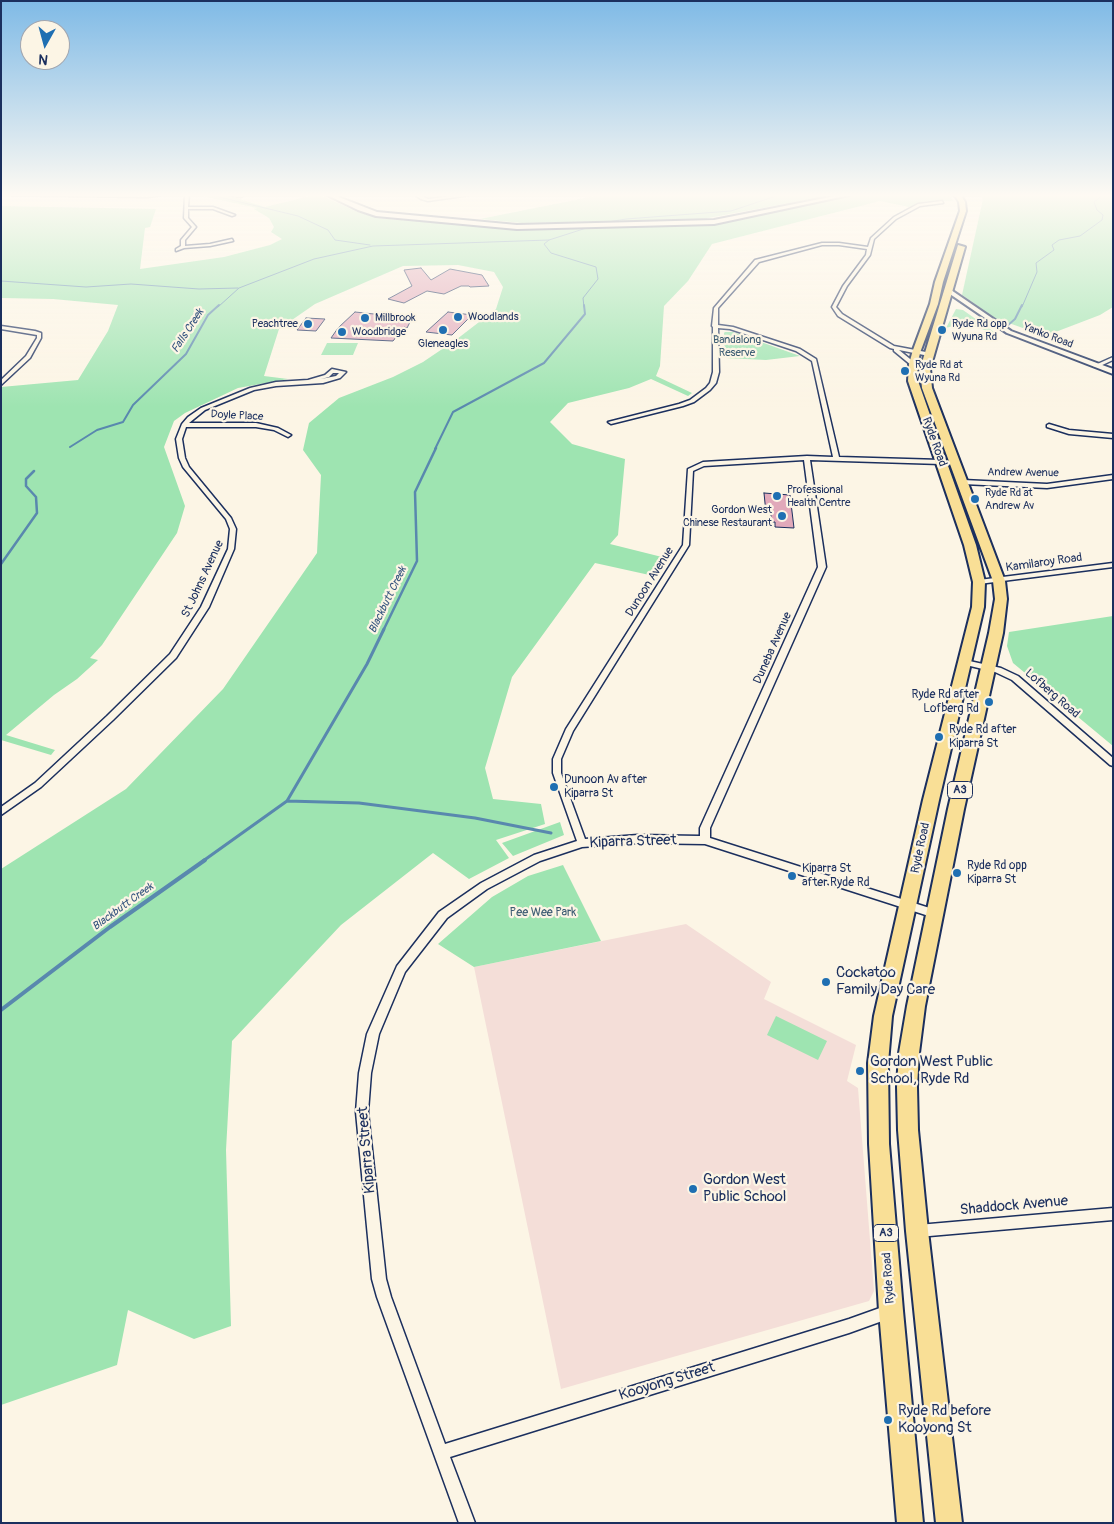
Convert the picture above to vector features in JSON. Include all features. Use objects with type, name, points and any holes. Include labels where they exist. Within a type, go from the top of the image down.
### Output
[{"type":"highway","name":"Ryde Road","points":[[910,1523],[891,1311],[878,1124],[878,1063],[883,1016],[931,800],[978,607],[979,582],[970,545],[915,392],[913,364],[916,351],[936,299],[945,265]]},
{"type":"highway","name":"Ryde Road","points":[[949,1523],[917,1231],[908,1130],[907,1087],[909,1053],[916,1006],[1000,610],[999,581],[927,388],[926,369],[929,354],[956,265]]},
{"type":"main road","name":"Yanko Road","points":[[949,290],[1016,336],[1113,372]]},
{"type":"main road","name":"Yanko Road","points":[[936,299],[972,307]]},
{"type":"main road","name":"Yanko Road","points":[[946,301],[980,313]]},
{"type":"street","points":[[612,422],[681,405],[692,401],[708,389],[713,383],[716,372],[714,326],[716,308],[754,265]]},
{"type":"street","points":[[860,265],[845,286],[834,307],[840,315],[884,341],[913,364]]},
{"type":"street","points":[[714,326],[731,328],[798,350],[814,360],[836,458]]},
{"type":"street","points":[[1,327],[39,334],[39,338],[28,357],[1,383]]},
{"type":"street","points":[[884,341],[916,351]]},
{"type":"street","points":[[892,347],[929,354]]},
{"type":"street","points":[[1096,366],[1113,358]]},
{"type":"street","points":[[184,425],[203,409],[252,388],[330,380],[338,377],[343,372],[332,372],[327,376],[308,382]]},
{"type":"street","name":"Doyle Place","points":[[184,425],[249,425],[269,428],[288,435]]},
{"type":"street","name":"St Johns Avenue","points":[[1,812],[38,785],[173,656],[205,607],[231,549],[233,529],[229,519],[186,467],[182,458],[180,438],[184,425]]},
{"type":"street","points":[[1049,426],[1070,432],[1113,436]]},
{"type":"street","name":"Dunoon Avenue","points":[[582,844],[557,774],[557,759],[569,731],[686,545],[690,470],[702,464],[807,458],[941,462]]},
{"type":"street","name":"Duneba Avenue","points":[[705,840],[705,828],[822,567],[807,458]]},
{"type":"street","name":"Andrew Avenue","points":[[963,482],[1048,486],[1113,477]]},
{"type":"street","name":"Kamilaroy Road","points":[[979,582],[999,581],[1113,565]]},
{"type":"street","name":"Lofberg Road","points":[[965,662],[1009,674],[1021,682],[1113,763]]},
{"type":"street","name":"Kiparra Street","points":[[467,1523],[379,1279],[362,1112],[365,1073],[373,1034],[401,969],[443,916],[484,886],[519,866],[582,844],[638,839],[705,840],[935,914]]},
{"type":"street","name":"Shaddock Avenue","points":[[917,1231],[1113,1214]]},
{"type":"street","name":"Kooyong Street","points":[[442,1452],[891,1311]]},
{"type":"shaded area","name":"Gordon West Public School","points":[[686,924],[771,982],[764,999],[856,1045],[847,1081],[858,1088],[874,1291],[869,1301],[561,1389],[474,967]]},
{"type":"green space","points":[[1,265],[140,265],[140,269],[167,265],[451,265],[403,266],[315,304],[279,329],[264,376],[288,379],[238,388],[185,413],[174,421],[164,447],[185,506],[177,533],[102,645],[90,658],[98,660],[6,735],[55,750],[51,755],[1,740],[1,387],[78,380],[108,331],[118,305],[53,299],[1,298]]},
{"type":"green space","points":[[459,265],[698,265],[688,281],[664,306],[660,366],[656,376],[692,393],[688,396],[651,379],[629,388],[568,403],[550,422],[572,444],[625,459],[618,535],[610,544],[666,558],[654,576],[595,563],[512,677],[485,768],[493,799],[541,804],[545,824],[496,840],[509,858],[469,879],[433,853],[341,925],[232,1041],[226,1150],[231,1326],[194,1339],[128,1310],[117,1365],[1,1405],[1,869],[126,789],[223,689],[317,553],[321,475],[303,450],[309,423],[339,398],[393,377],[423,362],[496,309],[503,287],[494,272]]},
{"type":"green space","points":[[969,265],[1113,265],[1113,307],[1100,315],[1045,336],[995,318],[962,295]]},
{"type":"green space","points":[[956,309],[963,310],[997,334],[970,325],[960,324],[946,328]]},
{"type":"green space","name":"Bandalong Reserve","points":[[725,332],[733,332],[800,356],[766,360],[725,358]]},
{"type":"green space","points":[[327,343],[358,343],[353,355],[321,355]]},
{"type":"green space","points":[[1113,616],[1113,746],[1013,663],[1007,646],[1009,632]]},
{"type":"green space","points":[[560,822],[564,835],[513,856],[502,843]]},
{"type":"green space","name":"Pee Wee Park","points":[[563,865],[601,941],[474,967],[438,944],[492,897],[528,876]]},
{"type":"green space","points":[[776,1016],[827,1041],[818,1060],[767,1035]]},
{"type":"building","points":[[421,268],[431,280],[450,269],[482,275],[489,286],[461,286],[444,294],[427,291],[404,303],[388,299],[412,286],[404,270]]},
{"type":"building","points":[[355,312],[412,318],[407,328],[404,327],[393,341],[331,338],[338,328]]},
{"type":"building","points":[[448,312],[472,315],[452,335],[426,332]]},
{"type":"building","name":"Peachtree","points":[[306,318],[325,319],[316,331],[297,330]]},
{"type":"building","points":[[764,493],[790,495],[794,528],[775,527],[775,522],[771,522],[771,513],[766,513]]},
{"type":"waterway","name":"Falls Creek","points":[[218,307],[239,288],[298,265]]},
{"type":"waterway","name":"Blackbutt Creek","points":[[584,307],[583,298],[598,279],[596,267],[590,265]]},
{"type":"waterway","points":[[1022,307],[1037,272],[1036,265]]},
{"type":"waterway","points":[[1,281],[86,287],[131,284],[199,289],[238,288]]},
{"type":"waterway","name":"Falls Creek","points":[[70,447],[97,430],[123,422],[133,405],[186,354],[208,315],[219,305]]},
{"type":"waterway","name":"Blackbutt Creek","points":[[435,449],[453,412],[544,363],[585,314],[584,305]]},
{"type":"waterway","points":[[1007,326],[1015,319],[1022,305]]},
{"type":"waterway","name":"Blackbutt Creek","points":[[383,631],[417,561],[415,492],[436,448]]},
{"type":"waterway","name":"Falls Creek","points":[[1,564],[37,513],[36,497],[26,486],[26,479],[34,471]]},
{"type":"waterway","name":"Blackbutt Creek","points":[[287,801],[367,664],[384,629]]},
{"type":"waterway","name":"Blackbutt Creek","points":[[203,861],[287,801]]},
{"type":"waterway","points":[[287,801],[359,803],[475,818],[551,833]]},
{"type":"waterway","name":"Blackbutt Creek","points":[[1,1010],[110,927],[205,860]]},
{"type":"place","name":"Woodlands","points":[[458,317]]},
{"type":"place","name":"Millbrook","points":[[365,318]]},
{"type":"place","name":"Peachtree","points":[[308,324]]},
{"type":"place","name":"Gleneagles","points":[[443,330]]},
{"type":"place","name":"Ryde Rd opp Wyuna Rd","points":[[942,330]]},
{"type":"place","name":"Woodbridge","points":[[342,332]]},
{"type":"place","name":"Ryde Rd at Wyuna Rd","points":[[905,371]]},
{"type":"place","name":"Professional Health Centre","points":[[777,496]]},
{"type":"place","name":"Ryde Rd at Andrew Av","points":[[975,499]]},
{"type":"place","name":"Gordon West Chinese Restaurant","points":[[782,516]]},
{"type":"place","name":"Ryde Rd after Lofberg Rd","points":[[989,702]]},
{"type":"place","name":"Ryde Rd after Kiparra St","points":[[939,737]]},
{"type":"place","name":"Dunoon Av after Kiparra St","points":[[554,787]]},
{"type":"place","name":"Ryde Rd opp Kiparra St","points":[[957,873]]},
{"type":"place","name":"Kiparra St after Ryde Rd","points":[[792,876]]},
{"type":"place","name":"Cockatoo Family Day Care","points":[[826,982]]},
{"type":"place","name":"Gordon West Public School, Ryde Rd","points":[[860,1071]]},
{"type":"place","name":"Gordon West Public School","points":[[693,1189]]},
{"type":"place","name":"Ryde Rd before Kooyong St","points":[[888,1420]]}]
